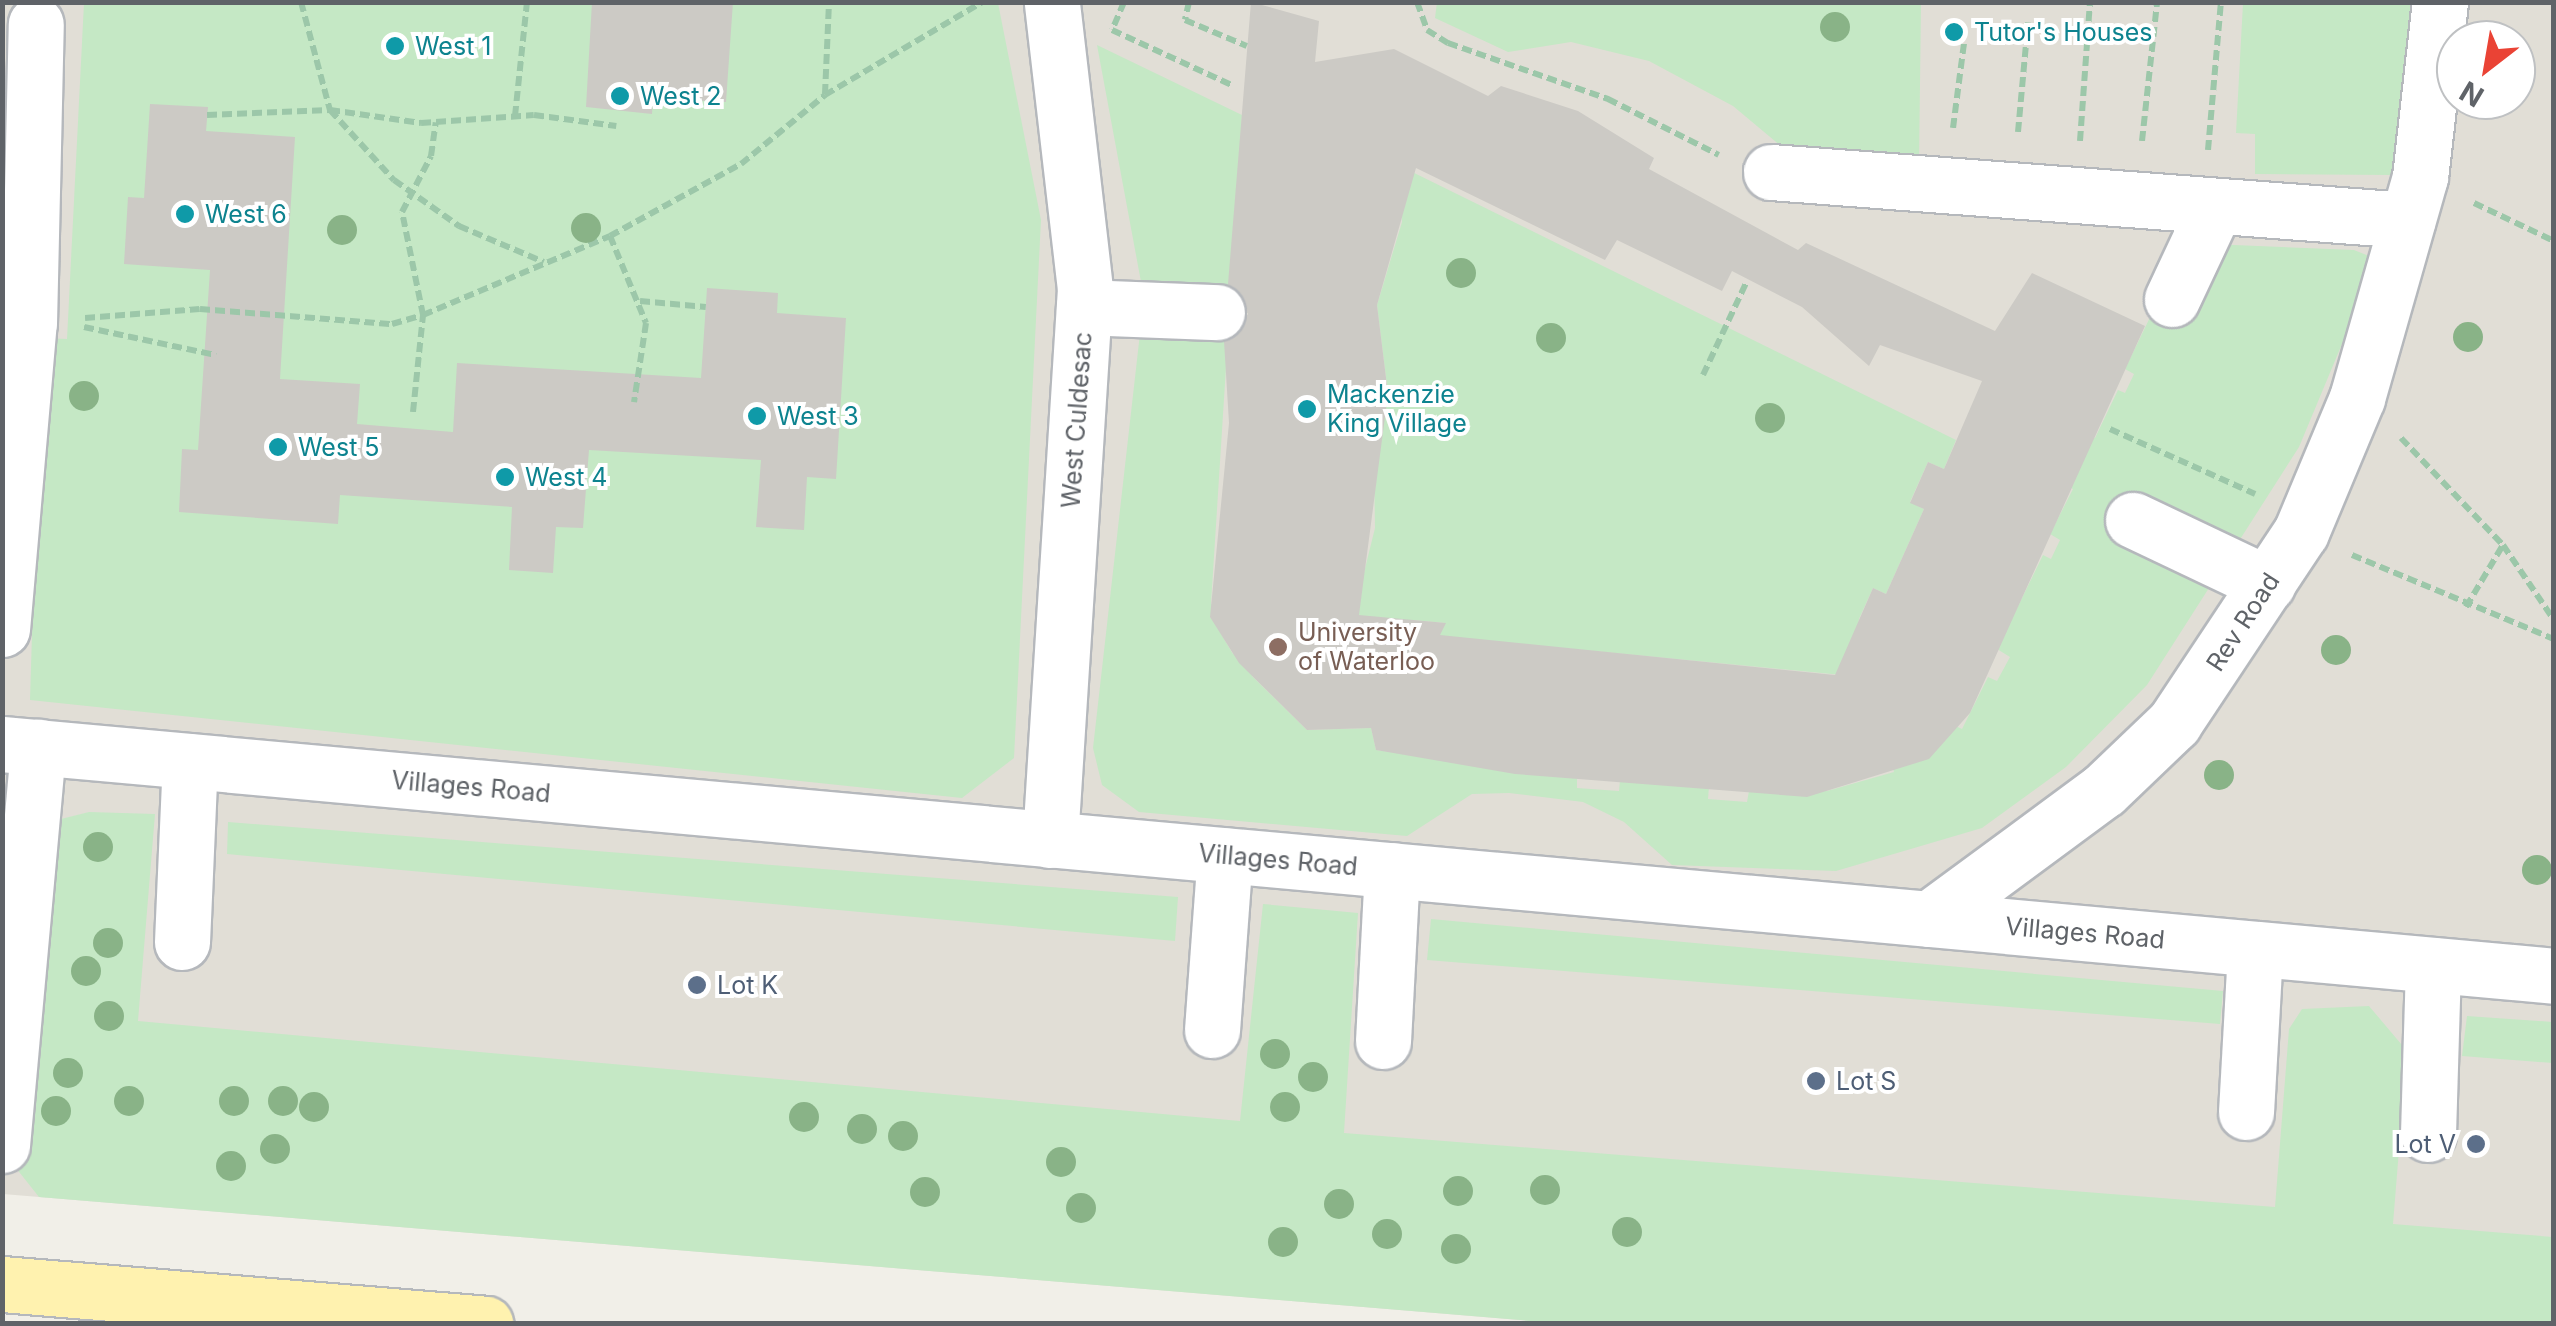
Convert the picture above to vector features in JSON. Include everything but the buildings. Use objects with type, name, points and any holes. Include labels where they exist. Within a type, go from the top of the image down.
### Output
[{"type":"main road","points":[[2,1284],[484,1324]]},
{"type":"lane","name":"West Culdesac","points":[[1050,840],[1084,307],[1052,2]]},
{"type":"lane","name":"Rev Road","points":[[1929,919],[2104,790],[2174,723],[2304,525],[2357,398],[2414,198],[2440,2]]},
{"type":"lane","points":[[2,629],[39,323],[36,24]]},
{"type":"lane","points":[[1771,172],[1945,189],[2209,206],[2414,198]]},
{"type":"lane","points":[[2172,299],[2209,206]]},
{"type":"lane","points":[[1084,307],[1217,312]]},
{"type":"lane","points":[[2133,520],[2268,584]]},
{"type":"lane","points":[[2,1145],[20,746]]},
{"type":"lane","name":"Villages Road","points":[[20,746],[2554,976]]},
{"type":"lane","points":[[182,942],[190,761]]},
{"type":"lane","points":[[1212,1030],[1225,855]]},
{"type":"lane","points":[[1384,1041],[1392,870]]},
{"type":"lane","points":[[2246,1112],[2255,949]]},
{"type":"lane","points":[[2428,1134],[2433,965]]},
{"type":"path","points":[[302,2],[330,110],[410,191],[459,226],[546,262]]},
{"type":"path","points":[[515,116],[527,2]]},
{"type":"path","points":[[825,95],[829,2]]},
{"type":"path","points":[[39,323],[200,309],[392,324],[423,315],[610,236],[741,164],[825,95],[982,2]]},
{"type":"path","points":[[1124,2],[1112,30],[1234,86]]},
{"type":"path","points":[[1189,2],[1185,20],[1248,46]]},
{"type":"path","points":[[1417,2],[1427,30],[1448,42],[1608,99],[1690,145],[1771,172]]},
{"type":"path","points":[[2076,198],[2090,2]]},
{"type":"path","points":[[2135,202],[2157,2]]},
{"type":"path","points":[[2209,206],[2221,2]]},
{"type":"path","points":[[2012,193],[2028,22]]},
{"type":"path","points":[[1945,189],[1964,44]]},
{"type":"path","points":[[207,115],[330,110],[436,122],[515,116],[616,126]]},
{"type":"path","points":[[412,412],[423,315],[402,212],[431,156],[436,122]]},
{"type":"path","points":[[2414,198],[2554,241]]},
{"type":"path","points":[[610,236],[640,302],[634,402]]},
{"type":"path","points":[[1702,375],[1747,281]]},
{"type":"path","points":[[640,302],[706,307]]},
{"type":"path","points":[[39,323],[216,354]]},
{"type":"path","points":[[2357,398],[2503,545],[2554,620]]},
{"type":"path","points":[[2110,429],[2466,606],[2554,639]]},
{"type":"path","points":[[2466,606],[2503,545]]},
{"type":"shaded area","name":"University of Waterloo","points":[[2,3],[2553,3],[2553,1323],[1555,1323],[3,1194]]},
{"type":"green space","points":[[1437,2],[1921,3],[1919,166],[1782,147],[1733,106],[1649,61],[1571,42],[1508,52],[1435,18]]},
{"type":"green space","points":[[84,3],[998,3],[1041,220],[1014,758],[962,798],[30,700],[41,338],[67,339]]},
{"type":"green space","points":[[2243,3],[2422,3],[2393,175],[2255,174],[2255,134],[2236,133]]},
{"type":"green space","points":[[1097,45],[1242,115],[1211,604],[1235,608],[1221,634],[1233,654],[1257,659],[1252,676],[1307,730],[1371,728],[1376,750],[1577,778],[1577,788],[1619,791],[1620,780],[1709,787],[1708,799],[1747,802],[1749,791],[1827,791],[1894,772],[1889,753],[1943,720],[1962,729],[1988,677],[1997,681],[2010,657],[1997,649],[2043,555],[2051,559],[2060,540],[2050,534],[2073,489],[2064,484],[2087,436],[2095,438],[2118,390],[2125,393],[2134,374],[2125,369],[2186,243],[2354,250],[2369,256],[2372,272],[2299,447],[2147,685],[2066,767],[1982,828],[1836,871],[1672,865],[1624,822],[1583,802],[1509,793],[1472,794],[1407,836],[1139,812],[1102,785],[1093,748],[1144,298]]},
{"type":"green space","points":[[1398,165],[1956,440],[1944,469],[1928,462],[1910,502],[1924,509],[1886,594],[1873,588],[1859,619],[1852,676],[1439,636],[1445,623],[1413,620],[1410,639],[1354,613],[1375,528],[1374,462],[1388,394],[1377,305],[1402,222]]},
{"type":"green space","points":[[89,812],[155,814],[138,1021],[1240,1121],[1263,904],[1358,913],[1344,1133],[2275,1207],[2289,1029],[2302,1009],[2369,1006],[2407,1051],[2393,1224],[2553,1237],[2553,1323],[1555,1323],[39,1197],[16,1168],[46,843],[61,819]]},
{"type":"green space","points":[[228,822],[1178,897],[1175,941],[227,854]]},
{"type":"green space","points":[[1431,919],[2223,991],[2220,1024],[1427,960]]},
{"type":"green space","points":[[2467,1016],[2553,1022],[2553,1063],[2462,1056]]},
{"type":"place","name":"Tutor's Houses","points":[[1954,32]]},
{"type":"place","name":"West 1","points":[[395,46]]},
{"type":"place","name":"West 2","points":[[620,96]]},
{"type":"place","name":"West 6","points":[[185,214]]},
{"type":"place","name":"Mackenzie King Village","points":[[1307,409]]},
{"type":"place","name":"West 3","points":[[757,416]]},
{"type":"place","name":"West 5","points":[[278,447]]},
{"type":"place","name":"West 4","points":[[505,477]]},
{"type":"place","name":"University of Waterloo","points":[[1278,647]]},
{"type":"place","name":"Lot K","points":[[697,985]]},
{"type":"place","name":"Lot S","points":[[1816,1081]]},
{"type":"place","name":"Lot V","points":[[2476,1144]]}]
